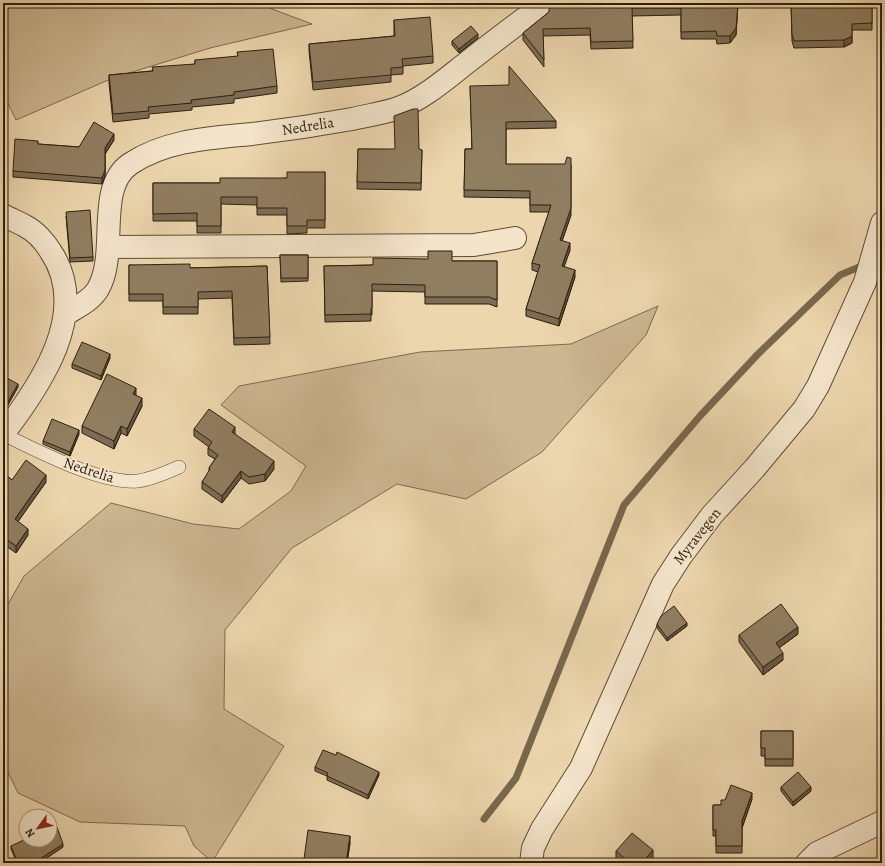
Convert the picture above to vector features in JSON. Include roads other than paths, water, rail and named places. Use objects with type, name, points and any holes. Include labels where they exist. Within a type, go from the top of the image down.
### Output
[{"type":"street","name":"Nedrelia","points":[[66,314],[88,300],[98,289],[109,247],[109,205],[116,179],[128,166],[145,155],[170,146],[200,140],[293,130],[379,113],[402,106],[440,84],[545,3]]},
{"type":"street","name":"Nedrelia","points":[[3,215],[27,226],[45,244],[57,260],[65,284],[66,314],[59,339],[36,387],[3,434]]},
{"type":"street","name":"Myravegen","points":[[532,863],[533,848],[542,829],[582,768],[663,584],[681,556],[712,515],[754,469],[799,415],[818,386],[865,282],[882,223]]},
{"type":"street","points":[[109,247],[474,245],[514,238]]},
{"type":"street","points":[[807,863],[817,853],[882,822]]},
{"type":"lane","name":"Nedrelia","points":[[3,434],[43,455],[107,478],[123,481],[151,479],[178,467]]},
{"type":"waterway","points":[[484,819],[516,778],[624,505],[700,416],[759,353],[840,275],[864,265]]}]
